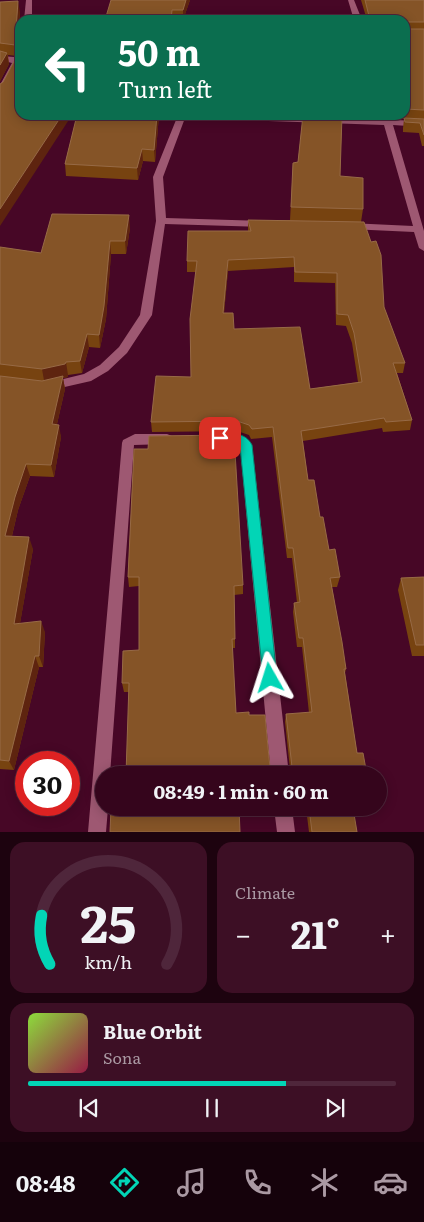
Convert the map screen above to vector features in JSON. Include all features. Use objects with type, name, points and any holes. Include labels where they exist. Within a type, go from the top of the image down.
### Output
[{"type":"street","points":[[28,15],[29,0]]},
{"type":"street","points":[[351,0],[356,15]]},
{"type":"street","points":[[9,59],[15,56]]},
{"type":"street","points":[[0,58],[15,62]]},
{"type":"street","points":[[0,93],[15,64]]},
{"type":"street","points":[[36,386],[45,388],[87,378],[104,368],[123,350],[146,315],[162,221],[158,177],[180,120]]},
{"type":"street","points":[[386,120],[424,248]]},
{"type":"street","points":[[394,120],[424,124]]},
{"type":"street","points":[[162,221],[270,224]]},
{"type":"street","points":[[339,226],[418,228]]},
{"type":"street","points":[[97,832],[128,443],[135,439],[182,438]]},
{"type":"street","points":[[200,438],[237,438],[243,440],[246,445],[279,766]]},
{"type":"street","points":[[284,816],[286,832]]},
{"type":"building","points":[[111,0],[186,0],[183,10],[172,10],[172,15],[106,15]]},
{"type":"building","points":[[365,0],[424,0],[424,22],[410,22],[410,15],[369,15]]},
{"type":"building","points":[[18,1],[17,15],[15,15],[15,45],[0,43],[0,2]]},
{"type":"building","points":[[410,29],[424,29],[424,110],[410,109]]},
{"type":"building","points":[[0,51],[7,53],[0,65]]},
{"type":"building","points":[[15,60],[15,120],[59,120],[0,209],[0,84],[3,82]]},
{"type":"building","points":[[410,118],[424,119],[424,135],[420,123],[405,122],[404,120],[410,120]]},
{"type":"building","points":[[76,120],[157,120],[154,150],[142,149],[137,168],[65,164]]},
{"type":"building","points":[[302,120],[342,120],[340,176],[363,178],[363,209],[291,207],[293,163],[298,162]]},
{"type":"building","points":[[52,214],[129,215],[125,241],[110,241],[104,306],[99,335],[87,334],[80,361],[66,362],[65,364],[42,369],[0,364],[0,247],[41,253]]},
{"type":"building","points":[[248,220],[364,222],[371,242],[376,241],[381,255],[384,307],[405,363],[393,363],[412,420],[386,422],[384,418],[301,431],[308,480],[314,480],[320,517],[323,517],[329,550],[335,549],[340,577],[330,578],[342,642],[346,669],[344,669],[357,753],[363,753],[365,766],[292,766],[286,714],[312,712],[303,638],[299,638],[294,603],[300,602],[293,548],[288,548],[273,427],[252,429],[249,425],[237,421],[151,422],[156,376],[191,377],[190,319],[197,261],[187,261],[188,231],[251,231]],"holes":[[[294,257],[295,272],[337,273],[337,314],[348,315],[354,333],[362,382],[310,389],[300,327],[234,329],[233,313],[223,313],[228,260]]]},
{"type":"building","points":[[0,376],[42,381],[63,376],[52,424],[59,425],[51,465],[26,464],[5,536],[29,537],[14,624],[41,621],[39,656],[35,656],[9,761],[0,760]]},
{"type":"building","points":[[234,435],[243,585],[234,586],[235,639],[232,639],[236,713],[249,712],[249,715],[265,715],[270,766],[126,766],[129,683],[122,683],[123,651],[139,650],[139,577],[128,577],[134,449],[148,449],[149,436]]},
{"type":"building","points":[[424,577],[424,645],[416,645],[401,578]]},
{"type":"building","points":[[111,816],[239,816],[240,832],[110,832]]},
{"type":"building","points":[[310,816],[354,816],[357,832],[312,832]]},
{"type":"route","points":[[220,438],[237,438],[243,440],[246,445],[270,678]]}]
